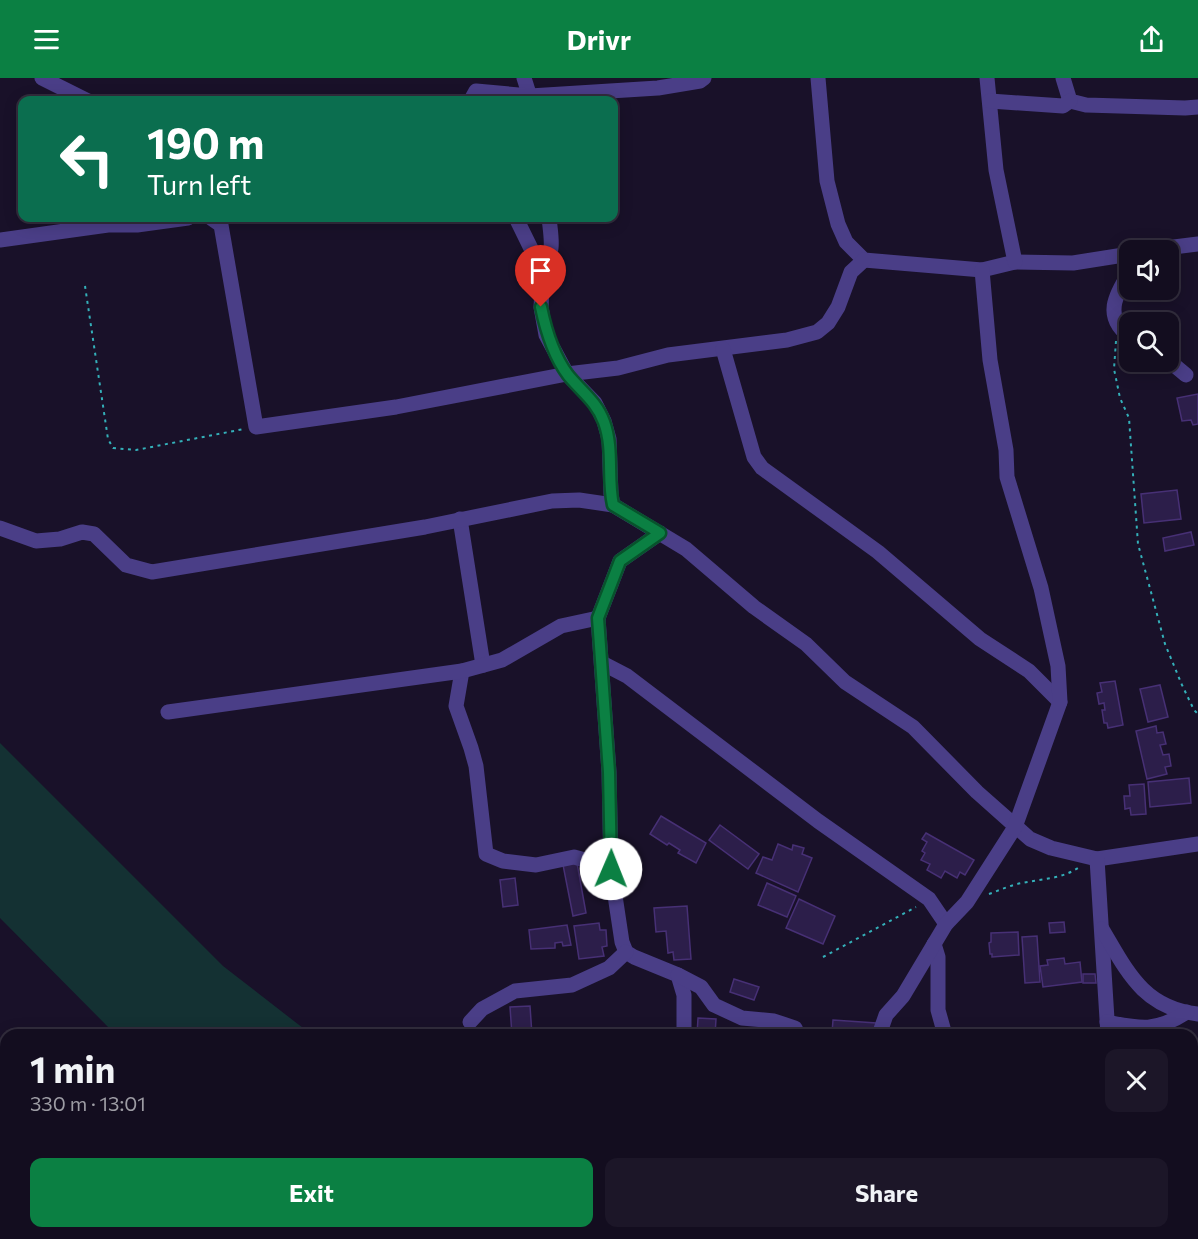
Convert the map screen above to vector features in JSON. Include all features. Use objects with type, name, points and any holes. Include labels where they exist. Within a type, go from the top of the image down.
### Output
[{"type":"street","points":[[42,78],[78,96]]},
{"type":"street","points":[[524,78],[530,96]]},
{"type":"street","points":[[556,96],[658,88],[700,81],[704,78]]},
{"type":"street","points":[[818,78],[827,181],[838,224],[846,242],[864,260],[982,270],[1015,262],[1073,263],[1119,256]]},
{"type":"street","points":[[987,78],[996,170],[1015,262]]},
{"type":"street","points":[[1063,78],[1070,101]]},
{"type":"street","points":[[473,96],[476,91],[515,96]]},
{"type":"street","points":[[990,101],[1063,106],[1070,101],[1086,105],[1198,107]]},
{"type":"street","points":[[0,240],[108,225],[159,222]]},
{"type":"street","points":[[217,222],[221,225],[256,427],[396,407],[567,374],[618,368],[668,355],[788,340],[817,332],[828,323],[838,307],[851,272],[864,260]]},
{"type":"street","points":[[518,222],[543,273]]},
{"type":"street","points":[[550,222],[553,238],[551,254],[543,273],[541,307],[546,335],[567,374],[595,403],[604,421],[609,439],[613,505]]},
{"type":"street","points":[[1179,246],[1198,244]]},
{"type":"street","points":[[881,1029],[886,1015],[903,996],[946,924],[967,902],[1015,826],[1060,702],[1058,666],[1041,588],[1007,477],[1006,450],[990,360],[982,270]]},
{"type":"street","points":[[1119,291],[1114,300],[1113,313],[1119,324]]},
{"type":"street","points":[[723,349],[754,457],[762,468],[878,552],[980,639],[1029,671],[1060,702]]},
{"type":"street","points":[[1179,369],[1186,375]]},
{"type":"street","points":[[0,528],[36,541],[82,532],[94,534],[126,565],[152,572],[425,527],[552,501],[579,500],[613,505],[686,549],[754,608],[806,644],[845,682],[913,728],[977,792],[1030,839],[1051,848],[1093,858],[1198,844]]},
{"type":"street","points":[[460,519],[483,665]]},
{"type":"street","points":[[660,533],[620,561],[598,618],[609,772],[611,869],[622,942],[626,952],[701,987],[714,1005],[742,1018],[774,1021],[795,1029]]},
{"type":"street","points":[[168,712],[462,671],[502,660],[561,626],[598,618]]},
{"type":"street","points":[[602,663],[627,676],[818,821],[929,900],[946,924]]},
{"type":"street","points":[[462,671],[456,706],[476,766],[486,854],[503,861],[536,865],[574,857],[611,869]]},
{"type":"street","points":[[1093,858],[1107,1029],[1140,1029],[1172,1022],[1192,1013]]},
{"type":"street","points":[[1100,926],[1139,987],[1171,1008],[1192,1013]]},
{"type":"street","points":[[934,944],[938,957],[938,1010],[943,1029]]},
{"type":"street","points":[[470,1022],[482,1009],[515,991],[572,985],[609,968],[626,952]]},
{"type":"street","points":[[678,975],[684,995],[684,1029]]},
{"type":"path","points":[[85,286],[108,440],[113,448],[136,450],[256,427]]},
{"type":"path","points":[[1119,339],[1115,343],[1114,369],[1120,398],[1129,418],[1138,544],[1165,644],[1182,685],[1198,714]]},
{"type":"path","points":[[967,902],[1018,883],[1070,874],[1093,858]]},
{"type":"path","points":[[823,957],[929,900]]},
{"type":"green space","points":[[0,743],[223,966],[304,1029],[110,1029],[0,918]]},
{"type":"building","points":[[1198,394],[1198,424],[1193,425],[1191,420],[1182,421],[1177,398]]},
{"type":"building","points":[[1177,490],[1181,519],[1144,523],[1141,494]]},
{"type":"building","points":[[1191,532],[1194,545],[1165,551],[1163,538]]},
{"type":"building","points":[[1115,681],[1123,725],[1108,728],[1107,723],[1104,723],[1102,710],[1105,710],[1104,703],[1099,704],[1097,693],[1102,692],[1100,683]]},
{"type":"building","points":[[1160,685],[1168,717],[1148,722],[1140,689]]},
{"type":"building","points":[[1156,726],[1157,733],[1163,732],[1166,744],[1160,745],[1163,755],[1169,754],[1171,766],[1165,767],[1167,774],[1147,779],[1136,731]]},
{"type":"building","points":[[1189,778],[1191,803],[1150,807],[1148,782]]},
{"type":"building","points":[[1144,784],[1146,814],[1131,815],[1130,808],[1125,809],[1124,796],[1130,796],[1129,785]]},
{"type":"building","points":[[661,816],[706,843],[696,863],[678,853],[680,850],[669,843],[667,845],[650,834]]},
{"type":"building","points":[[720,825],[759,854],[748,869],[709,840]]},
{"type":"building","points":[[926,833],[974,860],[965,875],[960,872],[957,878],[945,871],[941,878],[927,870],[930,864],[921,860],[925,853],[922,851],[927,842],[922,839]]},
{"type":"building","points":[[778,844],[792,850],[793,845],[804,848],[802,854],[812,858],[798,892],[756,873],[763,857],[772,860]]},
{"type":"building","points":[[577,863],[586,913],[573,916],[563,865]]},
{"type":"building","points":[[515,878],[518,905],[503,907],[500,880]]},
{"type":"building","points":[[767,883],[796,896],[787,917],[758,905]]},
{"type":"building","points":[[799,899],[835,916],[823,944],[786,928]]},
{"type":"building","points":[[687,906],[691,959],[674,960],[673,952],[668,953],[666,931],[656,932],[654,908]]},
{"type":"building","points":[[1064,922],[1065,932],[1050,933],[1049,923]]},
{"type":"building","points":[[599,923],[600,930],[606,930],[607,946],[602,947],[604,956],[579,959],[574,926]]},
{"type":"building","points":[[567,925],[571,945],[563,946],[562,942],[555,943],[555,948],[531,949],[529,930]]},
{"type":"building","points":[[1018,932],[1019,955],[992,957],[989,943],[991,933]]},
{"type":"building","points":[[1037,936],[1040,982],[1025,983],[1022,937]]},
{"type":"building","points":[[1064,958],[1065,964],[1080,962],[1082,982],[1043,987],[1040,966],[1048,965],[1047,960]]},
{"type":"building","points":[[1083,974],[1095,974],[1096,983],[1083,983]]},
{"type":"building","points":[[734,979],[759,987],[754,1000],[730,992]]},
{"type":"building","points":[[530,1006],[532,1029],[512,1029],[510,1007]]},
{"type":"building","points":[[698,1018],[716,1019],[715,1029],[697,1029]]},
{"type":"building","points":[[833,1020],[876,1023],[876,1029],[832,1029]]},
{"type":"route","points":[[541,307],[546,335],[567,374],[595,403],[604,421],[609,439],[613,505],[660,533],[620,561],[598,618],[609,772],[611,869]]}]
